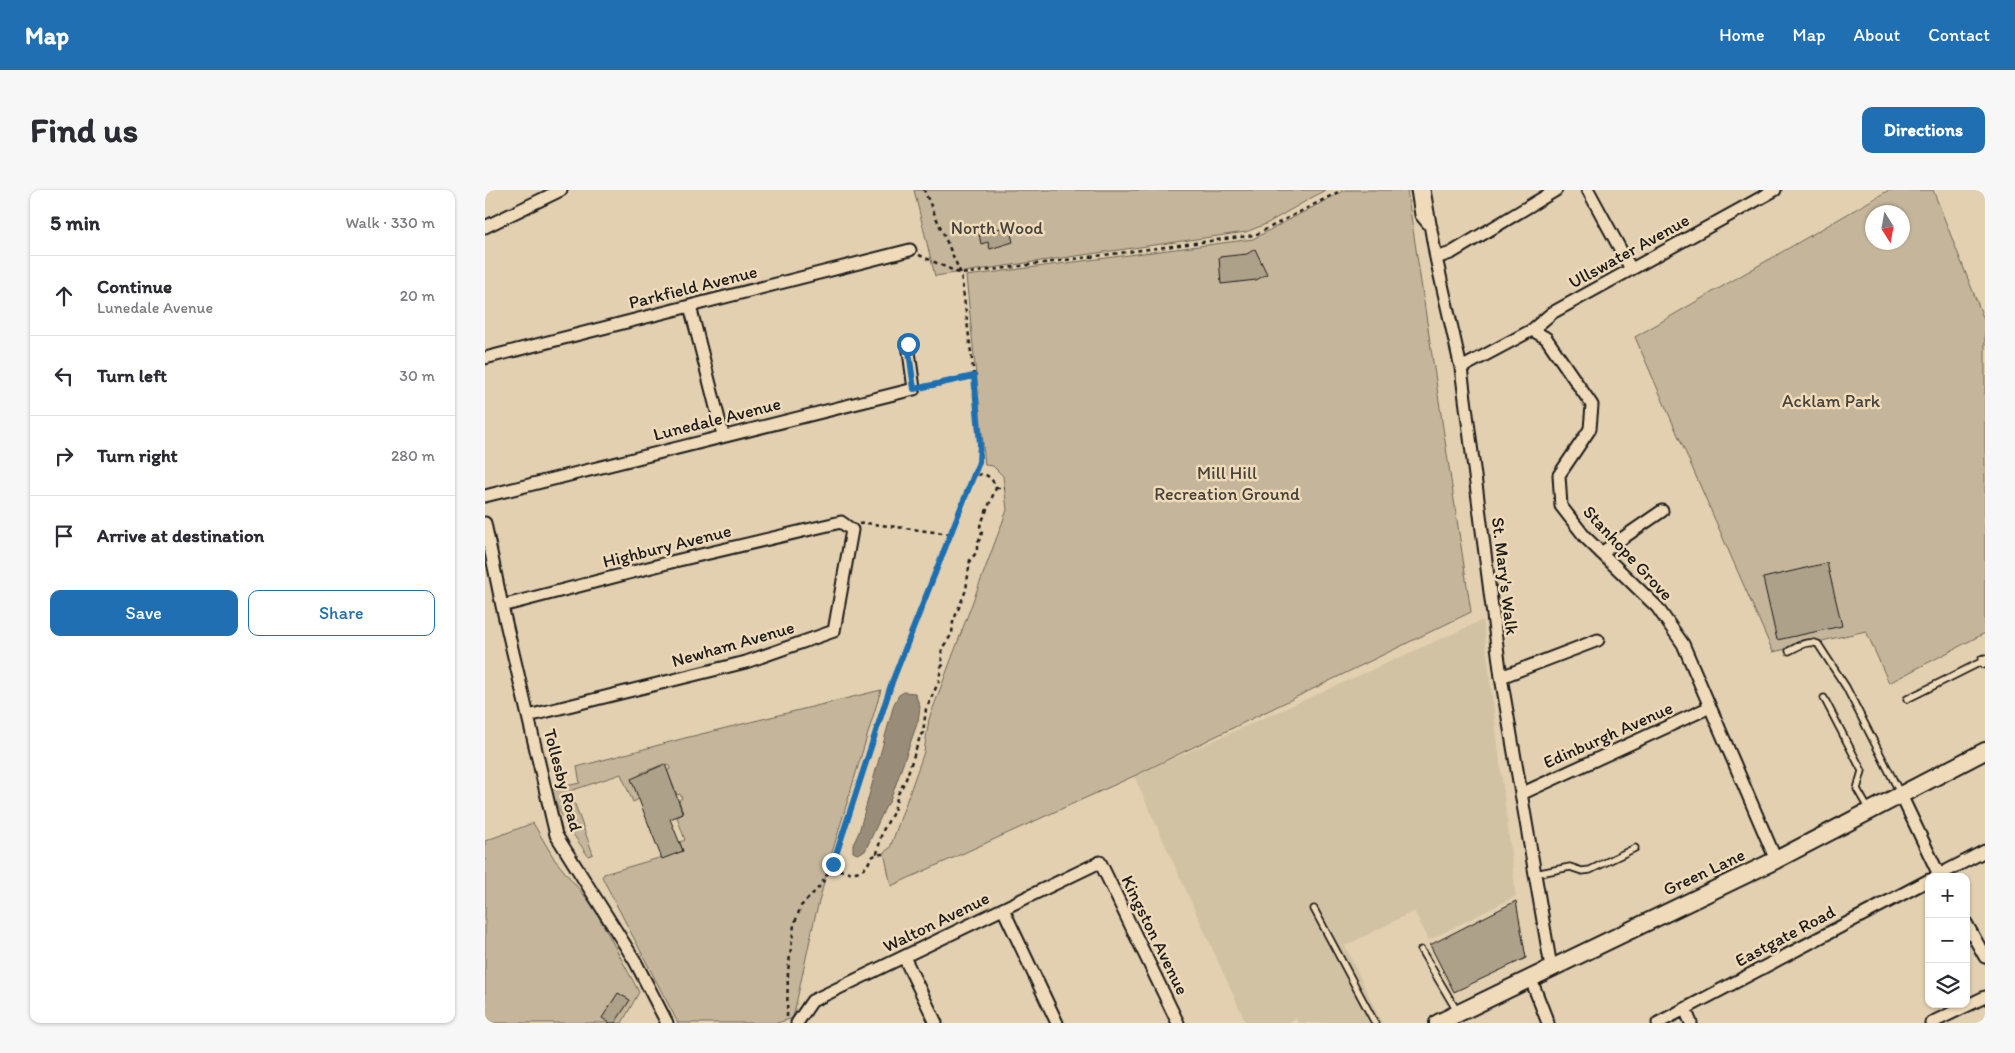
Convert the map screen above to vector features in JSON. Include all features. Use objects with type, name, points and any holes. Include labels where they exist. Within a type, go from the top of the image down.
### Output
[{"type":"street","points":[[485,227],[561,190]]},
{"type":"street","points":[[1417,190],[1421,215],[1433,229]]},
{"type":"street","name":"St. Mary's Walk","points":[[1425,190],[1433,229],[1436,258],[1461,368],[1501,677],[1551,967]]},
{"type":"street","points":[[1436,258],[1451,254],[1556,190]]},
{"type":"street","points":[[1589,190],[1631,269]]},
{"type":"street","name":"Ullswater Avenue","points":[[1532,330],[1552,313],[1775,190]]},
{"type":"street","name":"Parkfield Avenue","points":[[485,358],[910,250]]},
{"type":"street","points":[[690,306],[723,435]]},
{"type":"street","points":[[1461,368],[1532,330]]},
{"type":"street","name":"Stanhope Grove","points":[[1532,330],[1546,338],[1592,405],[1590,429],[1559,475],[1561,506],[1601,553],[1657,607],[1683,644],[1776,860]]},
{"type":"street","points":[[908,344],[914,389]]},
{"type":"street","name":"Lunedale Avenue","points":[[485,496],[723,435],[914,389]]},
{"type":"street","points":[[1601,553],[1662,512]]},
{"type":"street","name":"Highbury Avenue","points":[[502,606],[675,560],[841,522]]},
{"type":"street","name":"Newham Avenue","points":[[528,716],[745,662],[834,631],[852,530],[841,522]]},
{"type":"street","name":"Tollesby Road","points":[[485,523],[502,606],[556,835],[635,961],[667,1023]]},
{"type":"street","points":[[1501,677],[1598,640]]},
{"type":"street","name":"Edinburgh Avenue","points":[[1521,794],[1710,707]]},
{"type":"street","name":"Green Lane","points":[[1438,1023],[1776,860],[1985,751]]},
{"type":"street","points":[[1901,795],[1934,873]]},
{"type":"street","name":"Eastgate Road","points":[[1944,873],[1985,851]]},
{"type":"street","name":"Walton Avenue","points":[[797,1023],[812,1001],[1100,862]]},
{"type":"street","name":"Kingston Avenue","points":[[1100,862],[1178,1023]]},
{"type":"street","name":"Eastgate Road","points":[[1659,1023],[1925,883]]},
{"type":"street","points":[[1003,909],[1057,1023]]},
{"type":"street","points":[[1970,930],[1985,957]]},
{"type":"street","points":[[904,957],[936,1023]]},
{"type":"street","points":[[1530,977],[1548,1023]]},
{"type":"street","points":[[1931,1023],[1985,997]]},
{"type":"street","points":[[1685,1009],[1691,1023]]},
{"type":"lane","points":[[1789,651],[1806,643],[1818,644],[1846,687],[1901,795]]},
{"type":"lane","points":[[1907,699],[1985,661]]},
{"type":"lane","points":[[1824,698],[1862,771],[1857,789],[1869,812]]},
{"type":"lane","points":[[1535,874],[1570,867],[1582,871],[1589,870],[1635,848]]},
{"type":"lane","points":[[1314,909],[1375,1023]]},
{"type":"lane","points":[[1421,950],[1458,1013]]},
{"type":"path","points":[[787,1023],[788,971],[794,925],[801,906],[821,885],[829,871],[892,682],[977,467],[980,444],[974,376],[961,274],[924,190]]},
{"type":"path","points":[[910,250],[961,274],[1255,235],[1342,190]]},
{"type":"path","points":[[914,389],[974,376]]},
{"type":"path","points":[[877,854],[882,832],[894,811],[898,794],[906,779],[919,736],[923,733],[926,709],[939,681],[941,667],[944,664],[941,657],[942,648],[952,634],[953,622],[966,590],[971,560],[977,552],[977,544],[981,537],[980,526],[996,488],[993,481],[977,467]]},
{"type":"path","points":[[972,477],[986,474]]},
{"type":"path","points":[[996,488],[1005,488]]},
{"type":"path","points":[[866,523],[950,534]]},
{"type":"path","points":[[829,871],[834,869],[850,873],[860,871],[868,865],[870,857],[884,854]]},
{"type":"shaded area","points":[[1483,620],[1516,896],[1429,940],[1414,911],[1345,946],[1382,1023],[1298,1023],[1296,1018],[1288,1023],[1246,1023],[1134,776]]},
{"type":"shaded area","points":[[904,692],[915,693],[920,707],[918,721],[890,801],[865,851],[857,854],[853,852],[853,845],[859,832],[894,704],[899,695]]},
{"type":"green space","name":"North Wood","points":[[914,190],[1325,190],[1266,224],[1246,232],[935,276]]},
{"type":"green space","name":"Mill Hill Recreation Ground","points":[[1345,190],[1407,190],[1471,612],[1134,776],[891,886],[884,852],[890,848],[924,752],[929,719],[1007,510],[1003,476],[993,466],[985,465],[966,276],[1253,239]]},
{"type":"green space","name":"Acklam Park","points":[[1889,190],[1933,190],[1985,322],[1985,633],[1889,683],[1866,631],[1773,652],[1635,337]]},
{"type":"green space","points":[[881,690],[831,856],[814,921],[793,1018],[777,1023],[678,1023],[602,877],[604,874],[683,851],[680,842],[685,840],[677,817],[683,814],[679,800],[682,798],[680,794],[677,795],[667,771],[670,769],[669,765],[665,766],[664,764],[641,773],[639,799],[633,802],[621,774],[570,791],[593,854],[588,856],[557,807],[552,789],[580,783],[577,767],[685,738]]},
{"type":"green space","points":[[533,823],[555,860],[593,906],[639,992],[622,1023],[485,1023],[485,841]]},
{"type":"building","points":[[1009,226],[1013,242],[990,249],[988,242],[981,244],[979,234]]},
{"type":"building","points":[[1255,249],[1267,274],[1256,280],[1221,284],[1219,257],[1247,254]]},
{"type":"building","points":[[1827,563],[1842,626],[1777,640],[1763,578]]},
{"type":"building","points":[[665,764],[683,814],[670,819],[683,851],[662,859],[631,779]]},
{"type":"building","points":[[1516,901],[1526,958],[1454,992],[1430,945]]},
{"type":"building","points":[[618,993],[630,1000],[615,1023],[610,1023],[602,1018]]},
{"type":"route","points":[[833,864],[892,682],[979,462],[980,444],[974,376],[914,389],[908,344]]}]
